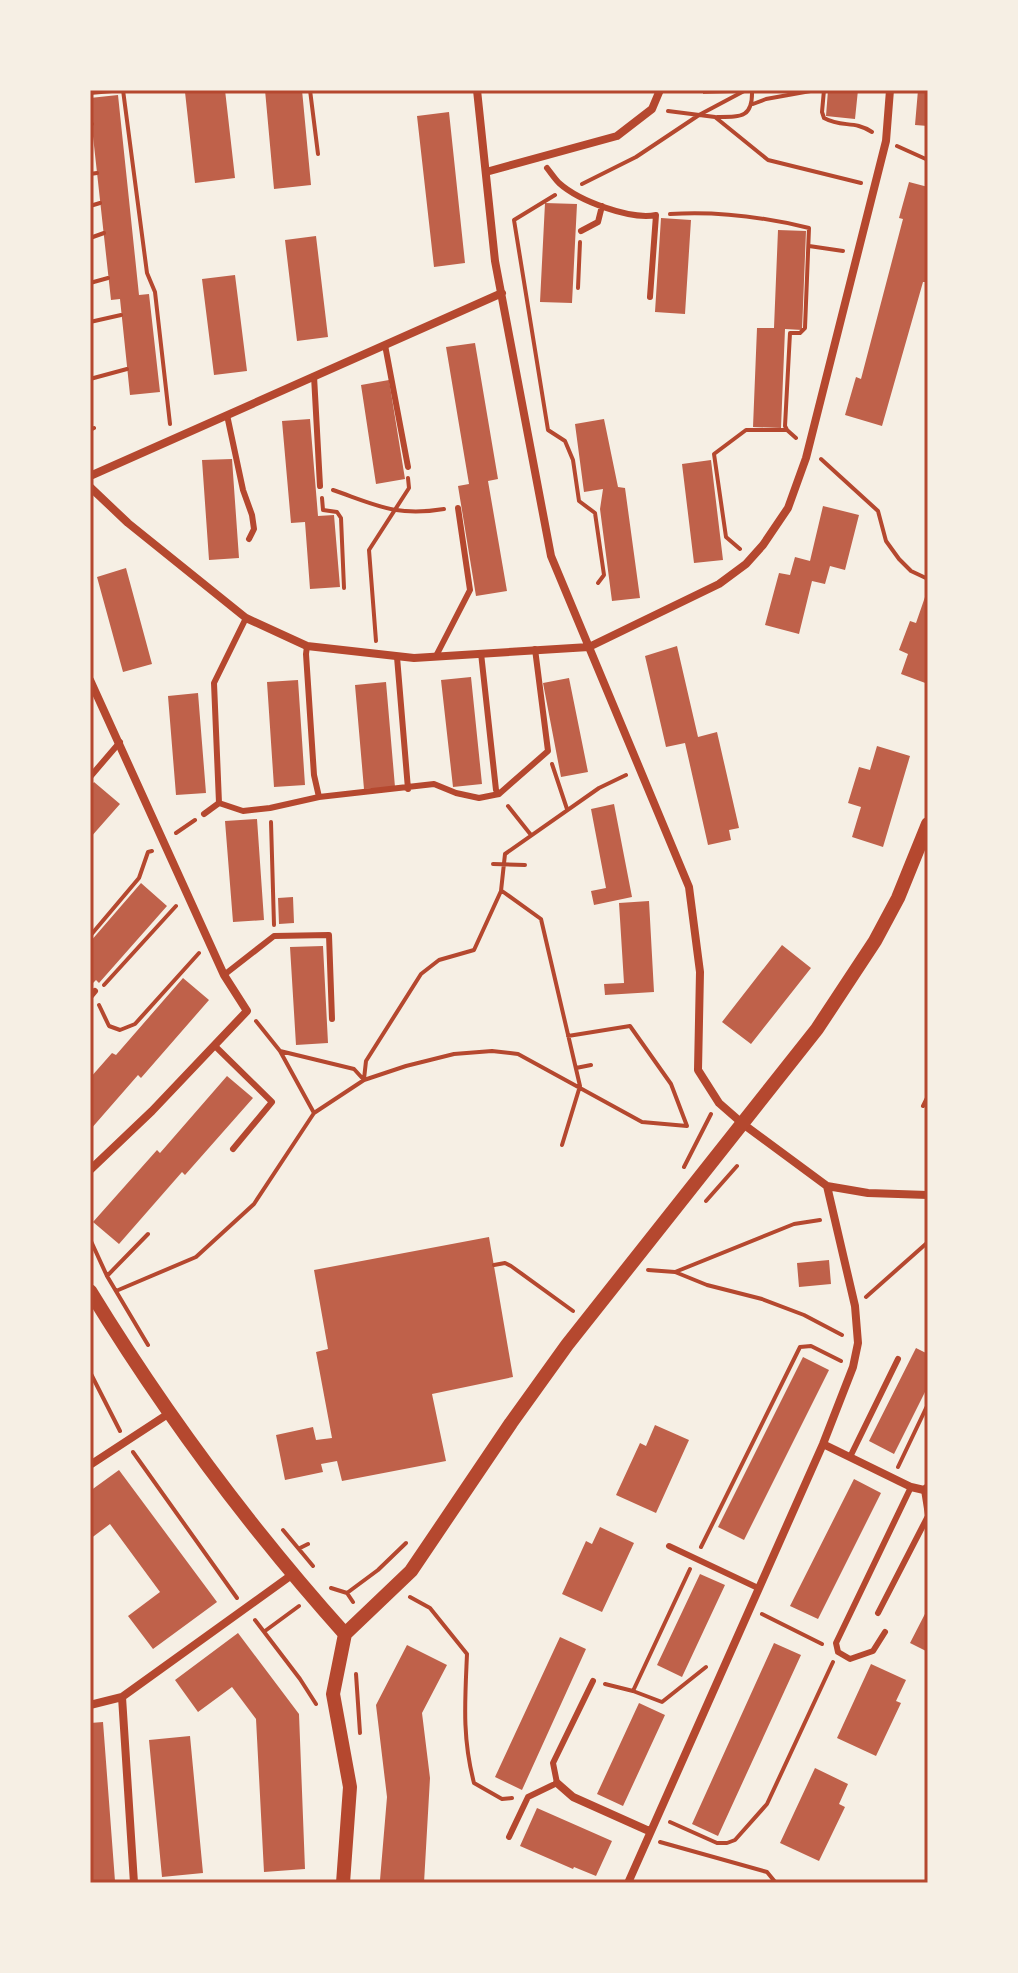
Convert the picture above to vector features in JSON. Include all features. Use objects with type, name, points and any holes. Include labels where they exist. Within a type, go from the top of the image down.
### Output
[{"type":"street","points":[[477,90],[495,261],[551,556],[689,887],[700,972],[698,1070],[719,1103],[827,1186],[868,1193],[928,1195]]},
{"type":"street","points":[[486,172],[617,136],[652,109],[660,90]]},
{"type":"street","points":[[90,487],[128,523],[246,618],[307,646],[397,657],[589,647],[719,584],[751,558],[788,508],[806,458],[886,141],[890,90]]},
{"type":"street","points":[[90,476],[502,293]]},
{"type":"street","points":[[90,680],[224,975],[247,1011],[90,1170]]},
{"type":"street","points":[[343,1883],[350,1787],[333,1694],[345,1634],[411,1571],[567,1345],[817,1029],[869,952],[898,898],[928,824]]},
{"type":"street","points":[[628,1883],[823,1444],[853,1367],[858,1343],[855,1306],[827,1186]]},
{"type":"street","points":[[90,1291],[168,1414],[293,1574],[345,1634]]},
{"type":"street","points":[[90,1465],[168,1414]]},
{"type":"street","points":[[823,1444],[911,1487],[926,1488]]},
{"type":"street","points":[[90,1705],[122,1697],[293,1574]]},
{"type":"street","points":[[122,1697],[134,1883]]},
{"type":"street","points":[[557,1783],[573,1797],[648,1834]]},
{"type":"lane","points":[[547,168],[559,183],[602,206],[643,218],[656,215],[650,297]]},
{"type":"lane","points":[[581,231],[598,222],[602,206]]},
{"type":"lane","points":[[385,344],[408,467]]},
{"type":"lane","points":[[314,376],[320,486]]},
{"type":"lane","points":[[227,415],[239,478],[252,515],[254,529],[249,539]]},
{"type":"lane","points":[[436,656],[470,590],[458,508]]},
{"type":"lane","points":[[219,803],[214,683],[246,618]]},
{"type":"lane","points":[[307,646],[314,775],[319,797]]},
{"type":"lane","points":[[219,803],[243,811],[319,797],[434,784],[479,798],[499,794],[548,751],[535,649]]},
{"type":"lane","points":[[481,653],[496,790],[499,794]]},
{"type":"lane","points":[[397,657],[408,789]]},
{"type":"lane","points":[[90,777],[120,742]]},
{"type":"lane","points":[[204,814],[219,803]]},
{"type":"lane","points":[[224,975],[274,936],[329,935],[332,1019]]},
{"type":"lane","points":[[215,1046],[272,1102],[233,1149]]},
{"type":"lane","points":[[850,1457],[898,1359]]},
{"type":"lane","points":[[885,1632],[873,1651],[850,1659],[838,1652],[836,1643],[911,1487]]},
{"type":"lane","points":[[878,1613],[928,1515],[926,1488]]},
{"type":"lane","points":[[669,1546],[758,1588]]},
{"type":"lane","points":[[509,1837],[528,1797],[557,1783],[553,1763],[593,1681]]},
{"type":"path","points":[[90,93],[123,90],[147,273],[155,292],[170,424]]},
{"type":"path","points":[[310,90],[318,154]]},
{"type":"path","points":[[598,583],[604,575],[595,513],[579,501],[573,460],[565,441],[548,430],[514,220],[568,189],[636,157],[699,115],[746,90]]},
{"type":"path","points":[[652,109],[737,117],[749,112],[753,104],[752,90]]},
{"type":"path","points":[[753,104],[816,90]]},
{"type":"path","points":[[824,90],[824,118],[833,123],[861,124],[886,141],[928,160]]},
{"type":"path","points":[[715,117],[768,160],[875,186]]},
{"type":"path","points":[[90,174],[97,173]]},
{"type":"path","points":[[90,206],[100,203]]},
{"type":"path","points":[[656,215],[688,213],[779,221],[809,228],[805,328],[800,333],[790,333],[787,430],[746,430],[714,454],[726,537],[751,558]]},
{"type":"path","points":[[578,288],[581,231]]},
{"type":"path","points":[[90,238],[104,233]]},
{"type":"path","points":[[809,246],[858,253]]},
{"type":"path","points":[[90,283],[108,278]]},
{"type":"path","points":[[90,322],[121,315]]},
{"type":"path","points":[[90,379],[127,369]]},
{"type":"path","points":[[828,464],[878,511],[886,541],[899,559],[911,571],[928,579]]},
{"type":"path","points":[[376,655],[369,550],[409,488],[408,467]]},
{"type":"path","points":[[344,588],[341,518],[337,512],[323,510],[320,486],[395,511],[416,514],[458,508]]},
{"type":"path","points":[[548,751],[567,809]]},
{"type":"path","points":[[364,1080],[366,1061],[421,974],[439,960],[474,950],[501,891],[505,854],[599,788],[639,769]]},
{"type":"path","points":[[499,794],[531,835]]},
{"type":"path","points":[[270,808],[274,936]]},
{"type":"path","points":[[90,936],[139,878],[148,852],[204,814]]},
{"type":"path","points":[[493,864],[525,865]]},
{"type":"path","points":[[501,891],[541,919],[580,1086],[562,1145]]},
{"type":"path","points":[[174,908],[108,982],[93,994],[109,1026],[120,1030],[135,1024],[209,942]]},
{"type":"path","points":[[247,1011],[280,1051],[314,1113]]},
{"type":"path","points":[[116,1291],[196,1257],[254,1204],[314,1113],[364,1080],[454,1054],[492,1051],[518,1054],[642,1122],[687,1126],[671,1084],[630,1026],[568,1036]]},
{"type":"path","points":[[280,1051],[354,1069],[364,1080]]},
{"type":"path","points":[[576,1068],[591,1065]]},
{"type":"path","points":[[923,1106],[928,1096]]},
{"type":"path","points":[[706,1201],[737,1166]]},
{"type":"path","points":[[675,1272],[794,1224],[834,1218]]},
{"type":"path","points":[[107,1276],[148,1234]]},
{"type":"path","points":[[90,1239],[107,1276],[153,1353]]},
{"type":"path","points":[[855,1306],[928,1242]]},
{"type":"path","points":[[655,1258],[645,1270],[675,1272],[707,1285],[762,1299],[804,1315],[858,1343]]},
{"type":"path","points":[[494,1265],[505,1263],[511,1266],[573,1311]]},
{"type":"path","points":[[633,1691],[800,1347],[811,1346],[853,1367]]},
{"type":"path","points":[[90,1372],[125,1441],[319,1709]]},
{"type":"path","points":[[893,1478],[928,1404]]},
{"type":"path","points":[[274,1521],[314,1567]]},
{"type":"path","points":[[300,1548],[308,1544]]},
{"type":"path","points":[[328,1587],[347,1593]]},
{"type":"path","points":[[408,1595],[430,1608],[467,1654],[463,1725],[467,1757],[474,1783],[502,1799]]},
{"type":"path","points":[[749,1608],[810,1637]]},
{"type":"path","points":[[656,1816],[717,1843],[735,1840],[767,1804],[838,1652]]},
{"type":"path","points":[[593,1681],[662,1702],[711,1664],[722,1669]]},
{"type":"path","points":[[356,1673],[360,1733]]},
{"type":"path","points":[[648,1834],[767,1872],[776,1883]]},
{"type":"building","points":[[225,90],[235,178],[195,183],[185,92]]},
{"type":"building","points":[[265,90],[302,90],[311,185],[274,189]]},
{"type":"building","points":[[703,90],[734,90],[734,93],[703,94]]},
{"type":"building","points":[[828,90],[858,90],[855,119],[826,116]]},
{"type":"building","points":[[918,90],[928,90],[928,126],[915,125]]},
{"type":"building","points":[[118,95],[139,295],[149,294],[160,392],[130,395],[120,299],[111,300],[90,109],[90,98]]},
{"type":"building","points":[[449,112],[465,263],[434,267],[417,116]]},
{"type":"building","points":[[909,182],[928,187],[928,275],[926,282],[923,282],[882,426],[845,415],[856,377],[861,379],[903,219],[899,218]]},
{"type":"building","points":[[545,203],[577,204],[572,303],[540,302]]},
{"type":"building","points":[[661,218],[691,220],[685,314],[655,312]]},
{"type":"building","points":[[778,230],[806,231],[802,330],[785,329],[781,428],[753,427],[757,328],[774,328]]},
{"type":"building","points":[[316,236],[328,337],[297,341],[285,240]]},
{"type":"building","points":[[235,275],[247,371],[214,375],[202,279]]},
{"type":"building","points":[[475,343],[498,479],[488,481],[507,591],[476,596],[458,486],[469,484],[446,347]]},
{"type":"building","points":[[389,380],[405,479],[376,484],[361,385]]},
{"type":"building","points":[[310,419],[318,516],[334,515],[340,587],[310,589],[305,522],[291,523],[282,421]]},
{"type":"building","points":[[604,419],[618,487],[625,488],[640,598],[612,601],[600,509],[603,489],[584,492],[575,424]]},
{"type":"building","points":[[232,459],[239,558],[209,560],[202,460]]},
{"type":"building","points":[[711,460],[723,560],[694,563],[682,464]]},
{"type":"building","points":[[823,506],[859,515],[845,570],[830,566],[825,584],[812,581],[799,634],[765,625],[779,573],[790,575],[795,557],[810,561]]},
{"type":"building","points":[[126,568],[152,664],[123,672],[97,577]]},
{"type":"building","points":[[925,597],[928,598],[928,684],[901,674],[908,654],[899,650],[910,621],[916,623]]},
{"type":"building","points":[[677,646],[698,737],[717,732],[739,828],[729,830],[731,840],[708,845],[685,743],[666,747],[645,656]]},
{"type":"building","points":[[471,677],[482,784],[453,787],[441,680]]},
{"type":"building","points":[[569,678],[588,772],[561,777],[543,683]]},
{"type":"building","points":[[298,680],[305,785],[274,787],[267,682]]},
{"type":"building","points":[[386,682],[395,787],[364,789],[355,685]]},
{"type":"building","points":[[198,693],[206,793],[176,795],[168,696]]},
{"type":"building","points":[[877,746],[910,756],[883,847],[852,837],[861,807],[848,803],[859,767],[870,770]]},
{"type":"building","points":[[94,782],[120,804],[90,838],[90,787]]},
{"type":"building","points":[[614,804],[632,897],[594,905],[591,891],[606,888],[591,809]]},
{"type":"building","points":[[257,819],[264,920],[233,922],[225,821]]},
{"type":"building","points":[[141,883],[167,906],[99,983],[96,980],[90,986],[90,942]]},
{"type":"building","points":[[293,897],[294,923],[279,924],[278,898]]},
{"type":"building","points":[[649,901],[654,992],[605,995],[604,984],[624,983],[619,903]]},
{"type":"building","points":[[782,945],[811,968],[751,1044],[722,1022]]},
{"type":"building","points":[[323,946],[328,1043],[296,1045],[290,947]]},
{"type":"building","points":[[183,978],[209,1000],[141,1078],[138,1075],[90,1130],[90,1078],[112,1053],[116,1055]]},
{"type":"building","points":[[227,1076],[253,1098],[119,1244],[93,1222],[157,1150],[160,1153]]},
{"type":"building","points":[[489,1237],[513,1377],[432,1394],[446,1461],[342,1481],[337,1461],[321,1464],[323,1472],[285,1480],[276,1435],[313,1427],[316,1440],[332,1438],[316,1352],[328,1349],[314,1270]]},
{"type":"building","points":[[829,1260],[831,1284],[799,1287],[797,1263]]},
{"type":"building","points":[[916,1348],[928,1354],[928,1386],[894,1454],[869,1441]]},
{"type":"building","points":[[803,1357],[829,1370],[744,1540],[718,1527]]},
{"type":"building","points":[[655,1425],[689,1440],[656,1513],[616,1495],[640,1443],[646,1446]]},
{"type":"building","points":[[119,1470],[217,1602],[153,1649],[128,1616],[160,1592],[110,1524],[90,1539],[90,1491]]},
{"type":"building","points":[[854,1479],[881,1493],[818,1619],[790,1606]]},
{"type":"building","points":[[600,1527],[634,1543],[602,1612],[562,1594],[586,1541],[592,1544]]},
{"type":"building","points":[[700,1574],[725,1585],[682,1677],[657,1665]]},
{"type":"building","points":[[928,1608],[928,1652],[910,1643]]},
{"type":"building","points":[[238,1633],[299,1714],[305,1869],[264,1872],[256,1719],[232,1687],[198,1712],[175,1680]]},
{"type":"building","points":[[560,1637],[586,1649],[522,1790],[495,1777]]},
{"type":"building","points":[[774,1643],[801,1655],[718,1836],[692,1824]]},
{"type":"building","points":[[407,1645],[447,1665],[422,1713],[430,1778],[424,1883],[380,1880],[387,1797],[376,1705]]},
{"type":"building","points":[[871,1664],[906,1680],[896,1701],[901,1703],[876,1756],[837,1738]]},
{"type":"building","points":[[639,1703],[665,1715],[623,1806],[597,1794]]},
{"type":"building","points":[[103,1722],[115,1881],[90,1883],[90,1723]]},
{"type":"building","points":[[190,1736],[203,1873],[162,1877],[149,1740]]},
{"type":"building","points":[[815,1768],[848,1784],[839,1804],[845,1807],[819,1861],[780,1843]]},
{"type":"building","points":[[537,1808],[612,1841],[596,1876],[520,1846]]}]
